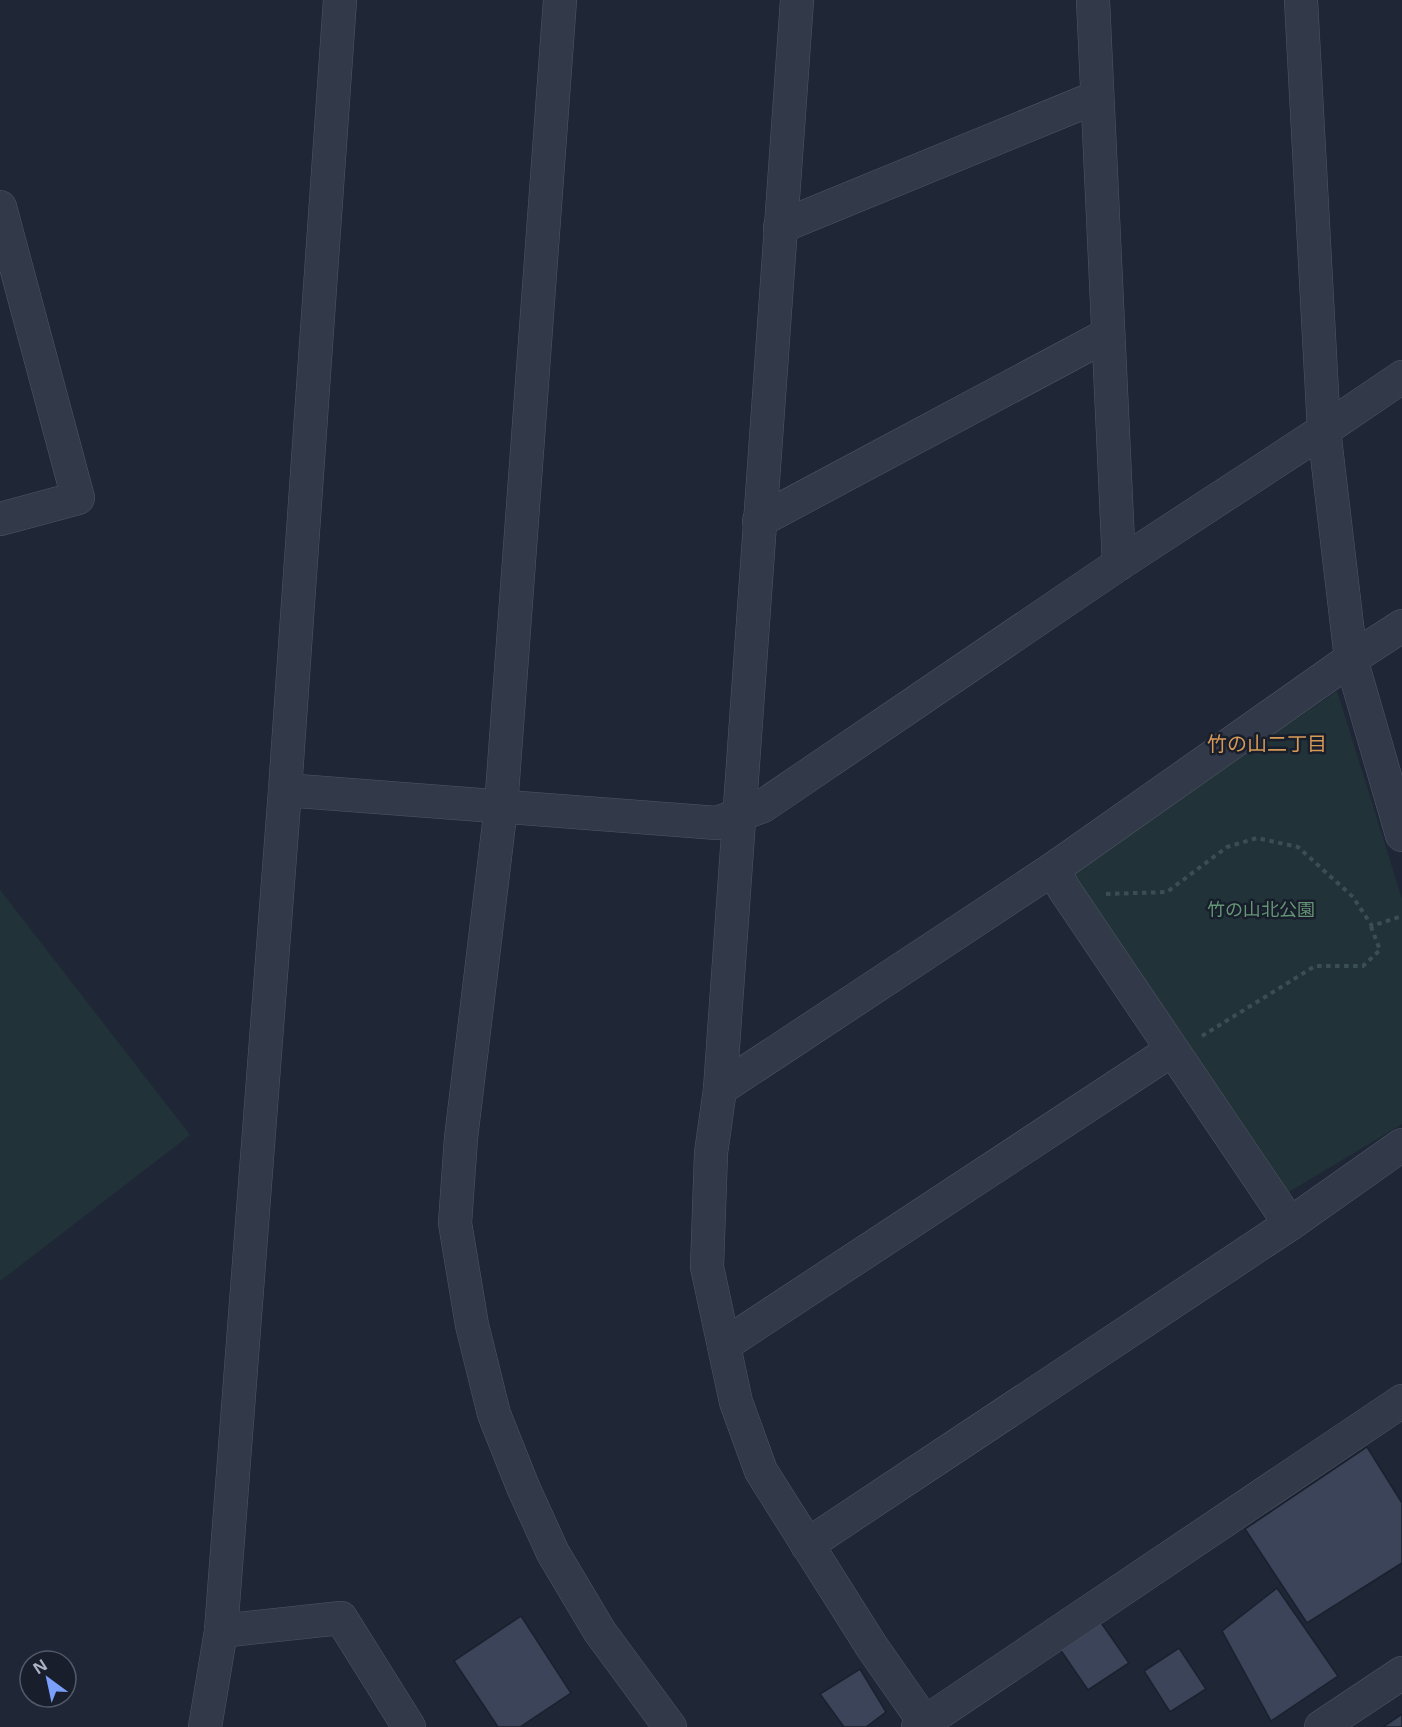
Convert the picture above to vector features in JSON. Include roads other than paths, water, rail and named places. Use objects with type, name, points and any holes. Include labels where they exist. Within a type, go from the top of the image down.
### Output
[{"type":"street","points":[[205,1727],[221,1631],[285,790],[340,0]]},
{"type":"street","points":[[560,0],[501,807],[461,1138],[455,1223],[470,1314],[494,1414],[523,1487],[553,1553],[600,1632],[670,1727]]},
{"type":"street","points":[[797,0],[720,1089],[711,1153],[707,1267],[736,1402],[761,1471],[922,1725],[1402,1401]]},
{"type":"street","points":[[1093,0],[1119,564]]},
{"type":"street","points":[[1301,0],[1324,430],[1351,659],[1402,835]]},
{"type":"street","points":[[780,226],[1097,97]]},
{"type":"street","points":[[0,207],[11,295],[78,498],[0,519]]},
{"type":"street","points":[[759,522],[1107,335]]},
{"type":"street","points":[[285,790],[717,823],[738,816],[763,806],[1119,564],[1402,377]]},
{"type":"street","points":[[720,1089],[1058,879],[1351,659],[1402,626]]},
{"type":"street","points":[[1058,879],[1290,1224]]},
{"type":"street","points":[[724,1345],[1172,1050]]},
{"type":"street","points":[[807,1545],[1290,1224],[1402,1145]]},
{"type":"street","points":[[221,1631],[340,1618],[409,1727]]},
{"type":"street","points":[[1321,1727],[1402,1673]]},
{"type":"district","name":"竹の山二丁目","points":[[1267,744]]},
{"type":"park label","name":"竹の山北公園","points":[[1261,910]]}]
